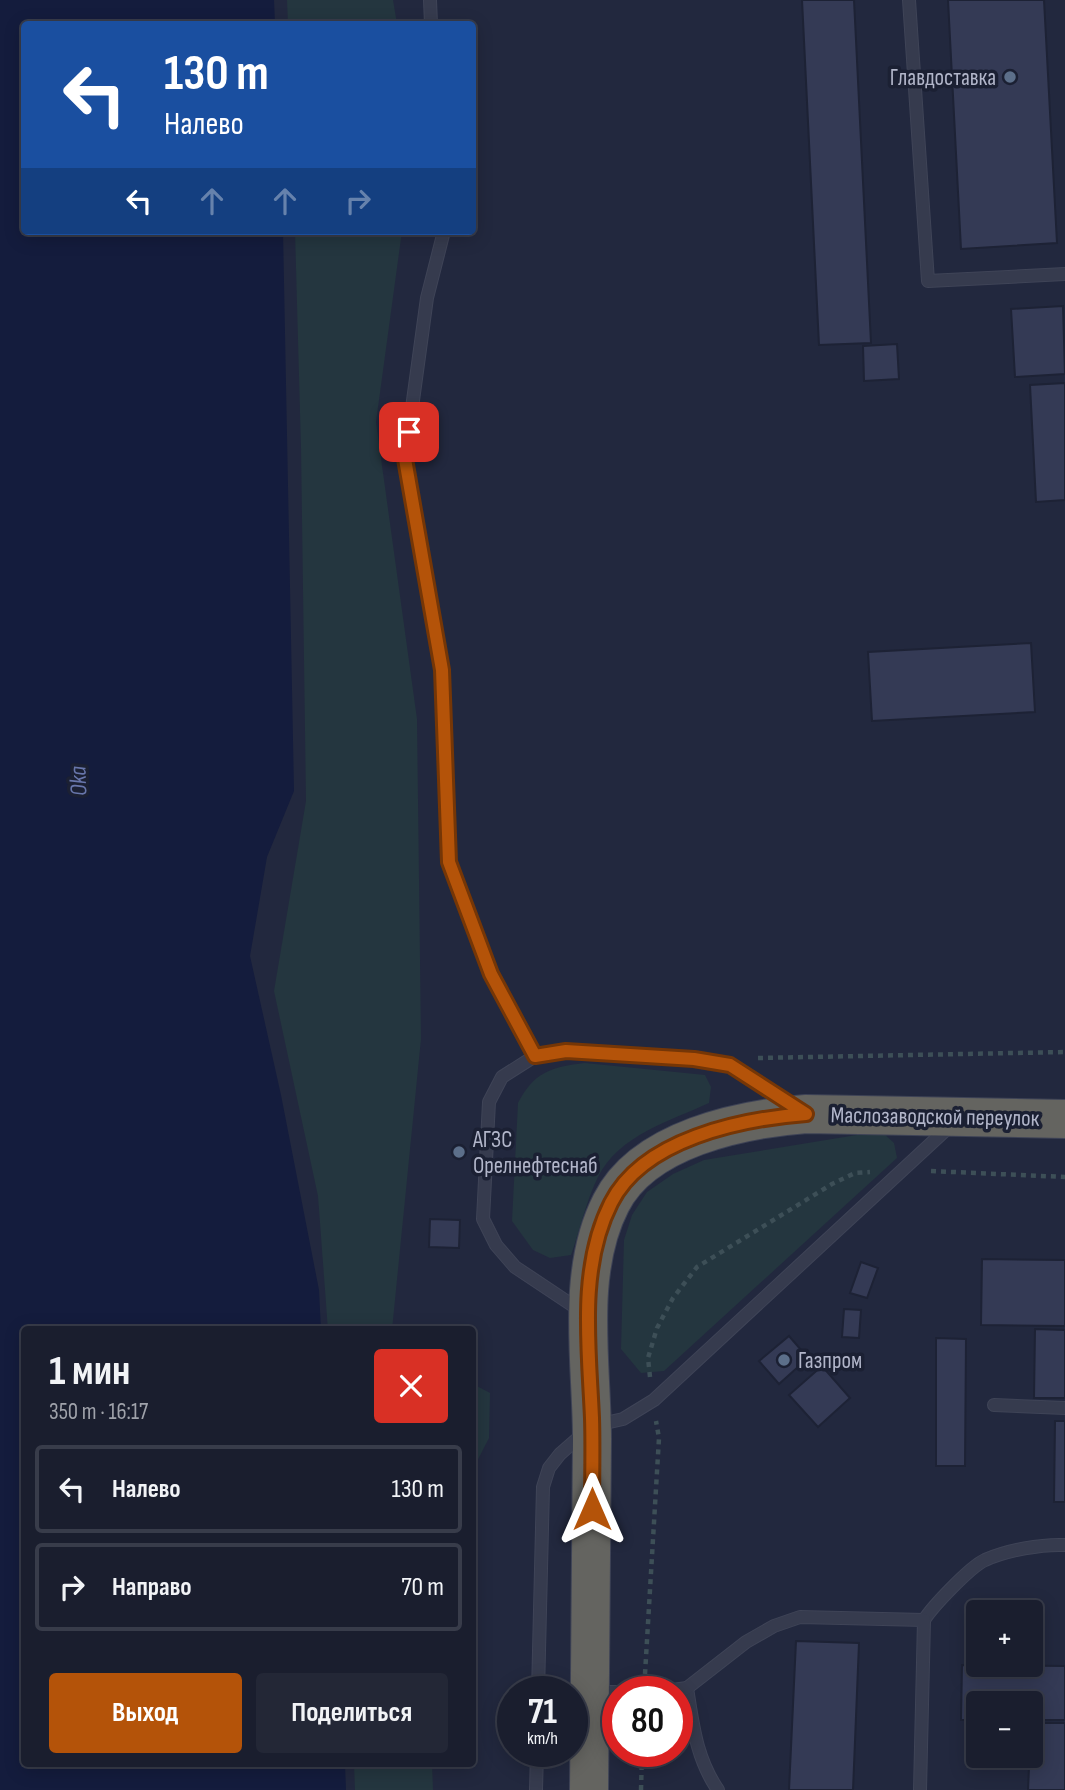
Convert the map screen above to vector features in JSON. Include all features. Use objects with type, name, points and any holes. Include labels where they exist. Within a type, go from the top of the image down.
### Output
[{"type":"highway","name":"Маслозаводской переулок","points":[[589,1790],[592,1426],[588,1316],[597,1237],[611,1202],[634,1172],[675,1144],[732,1126],[775,1117],[806,1114],[1065,1119]]},
{"type":"lane","points":[[430,0],[431,21]]},
{"type":"lane","points":[[909,0],[928,281],[1065,274]]},
{"type":"lane","points":[[443,235],[427,298],[405,459],[442,670],[449,862],[491,974],[535,1056]]},
{"type":"lane","points":[[588,1316],[515,1267],[496,1245],[483,1219],[489,1102],[502,1077],[535,1056],[566,1051],[694,1059],[730,1065],[806,1114]]},
{"type":"lane","points":[[538,1676],[544,1487],[549,1468],[560,1454],[592,1426],[622,1419],[654,1400],[960,1116]]},
{"type":"lane","points":[[994,1405],[1065,1408]]},
{"type":"lane","points":[[920,1790],[924,1620],[934,1605],[984,1560],[1045,1544],[1065,1545]]},
{"type":"lane","points":[[693,1683],[746,1642],[774,1626],[800,1617],[924,1620]]},
{"type":"lane","points":[[590,1692],[602,1692]]},
{"type":"lane","points":[[693,1729],[706,1773],[718,1790]]},
{"type":"lane","points":[[536,1790],[537,1767]]},
{"type":"path","points":[[730,1065],[747,1058],[1065,1052]]},
{"type":"path","points":[[645,1676],[659,1438],[648,1358],[657,1328],[673,1297],[697,1267],[832,1184],[855,1173],[904,1170],[1065,1177]]},
{"type":"path","points":[[642,1767],[642,1790]]},
{"type":"shaded area","points":[[287,0],[393,0],[396,21],[288,21]]},
{"type":"shaded area","points":[[295,235],[401,235],[376,422],[417,719],[421,1039],[392,1326],[328,1326],[318,1196],[274,991],[306,801]]},
{"type":"shaded area","points":[[585,1063],[705,1075],[711,1087],[709,1103],[662,1123],[619,1150],[607,1162],[598,1177],[571,1255],[550,1258],[533,1250],[512,1221],[518,1103],[530,1084],[545,1073]]},
{"type":"shaded area","points":[[881,1131],[894,1143],[897,1158],[664,1371],[641,1373],[621,1349],[624,1240],[632,1215],[647,1192],[673,1174],[704,1160]]},
{"type":"shaded area","points":[[476,1386],[490,1393],[489,1438],[476,1463]]},
{"type":"shaded area","points":[[354,1767],[432,1767],[433,1790],[355,1790]]},
{"type":"water","name":"Oka","points":[[0,0],[274,0],[275,21],[21,21],[21,235],[283,235],[294,791],[267,857],[250,956],[281,1095],[319,1290],[321,1326],[21,1326],[21,1767],[345,1767],[346,1790],[0,1790]]},
{"type":"building","points":[[802,0],[854,0],[871,343],[819,345]]},
{"type":"building","points":[[948,0],[1044,0],[1057,243],[961,249]]},
{"type":"building","points":[[1063,306],[1065,374],[1015,377],[1011,309]]},
{"type":"building","points":[[897,344],[899,379],[864,381],[863,346]]},
{"type":"building","points":[[1065,383],[1065,500],[1036,502],[1030,385]]},
{"type":"building","points":[[1031,643],[1035,712],[872,721],[868,652]]},
{"type":"building","points":[[430,1219],[460,1220],[459,1248],[429,1247]]},
{"type":"building","points":[[982,1259],[1065,1260],[1065,1326],[981,1325]]},
{"type":"building","points":[[861,1262],[878,1268],[867,1298],[850,1293]]},
{"type":"building","points":[[844,1309],[861,1310],[859,1338],[842,1337]]},
{"type":"building","points":[[1035,1329],[1065,1330],[1065,1398],[1034,1398]]},
{"type":"building","name":"Газпром","points":[[789,1336],[808,1358],[779,1384],[759,1361]]},
{"type":"building","points":[[936,1338],[966,1339],[965,1466],[936,1466]]},
{"type":"building","points":[[822,1366],[850,1398],[818,1427],[789,1395]]},
{"type":"building","points":[[1055,1421],[1065,1421],[1065,1502],[1054,1502]]},
{"type":"building","points":[[796,1641],[859,1643],[853,1790],[789,1790]]},
{"type":"building","points":[[962,1665],[966,1665],[966,1677],[1043,1677],[1043,1666],[1065,1666],[1065,1720],[1043,1720],[1043,1691],[966,1691],[966,1720],[961,1720]]},
{"type":"building","points":[[1043,1723],[1065,1723],[1065,1790],[1028,1790],[1029,1768],[1043,1768]]},
{"type":"place","name":"Главдоставка","points":[[1010,77]]},
{"type":"place","name":"АГЗС Орелнефтеснаб","points":[[459,1152]]},
{"type":"place","name":"Газпром","points":[[784,1360]]},
{"type":"route","points":[[409,432],[405,459],[442,670],[449,862],[491,974],[535,1056],[566,1051],[694,1059],[730,1065],[806,1114],[732,1126],[675,1144],[634,1172],[611,1202],[597,1237],[588,1316],[592,1509]]}]
